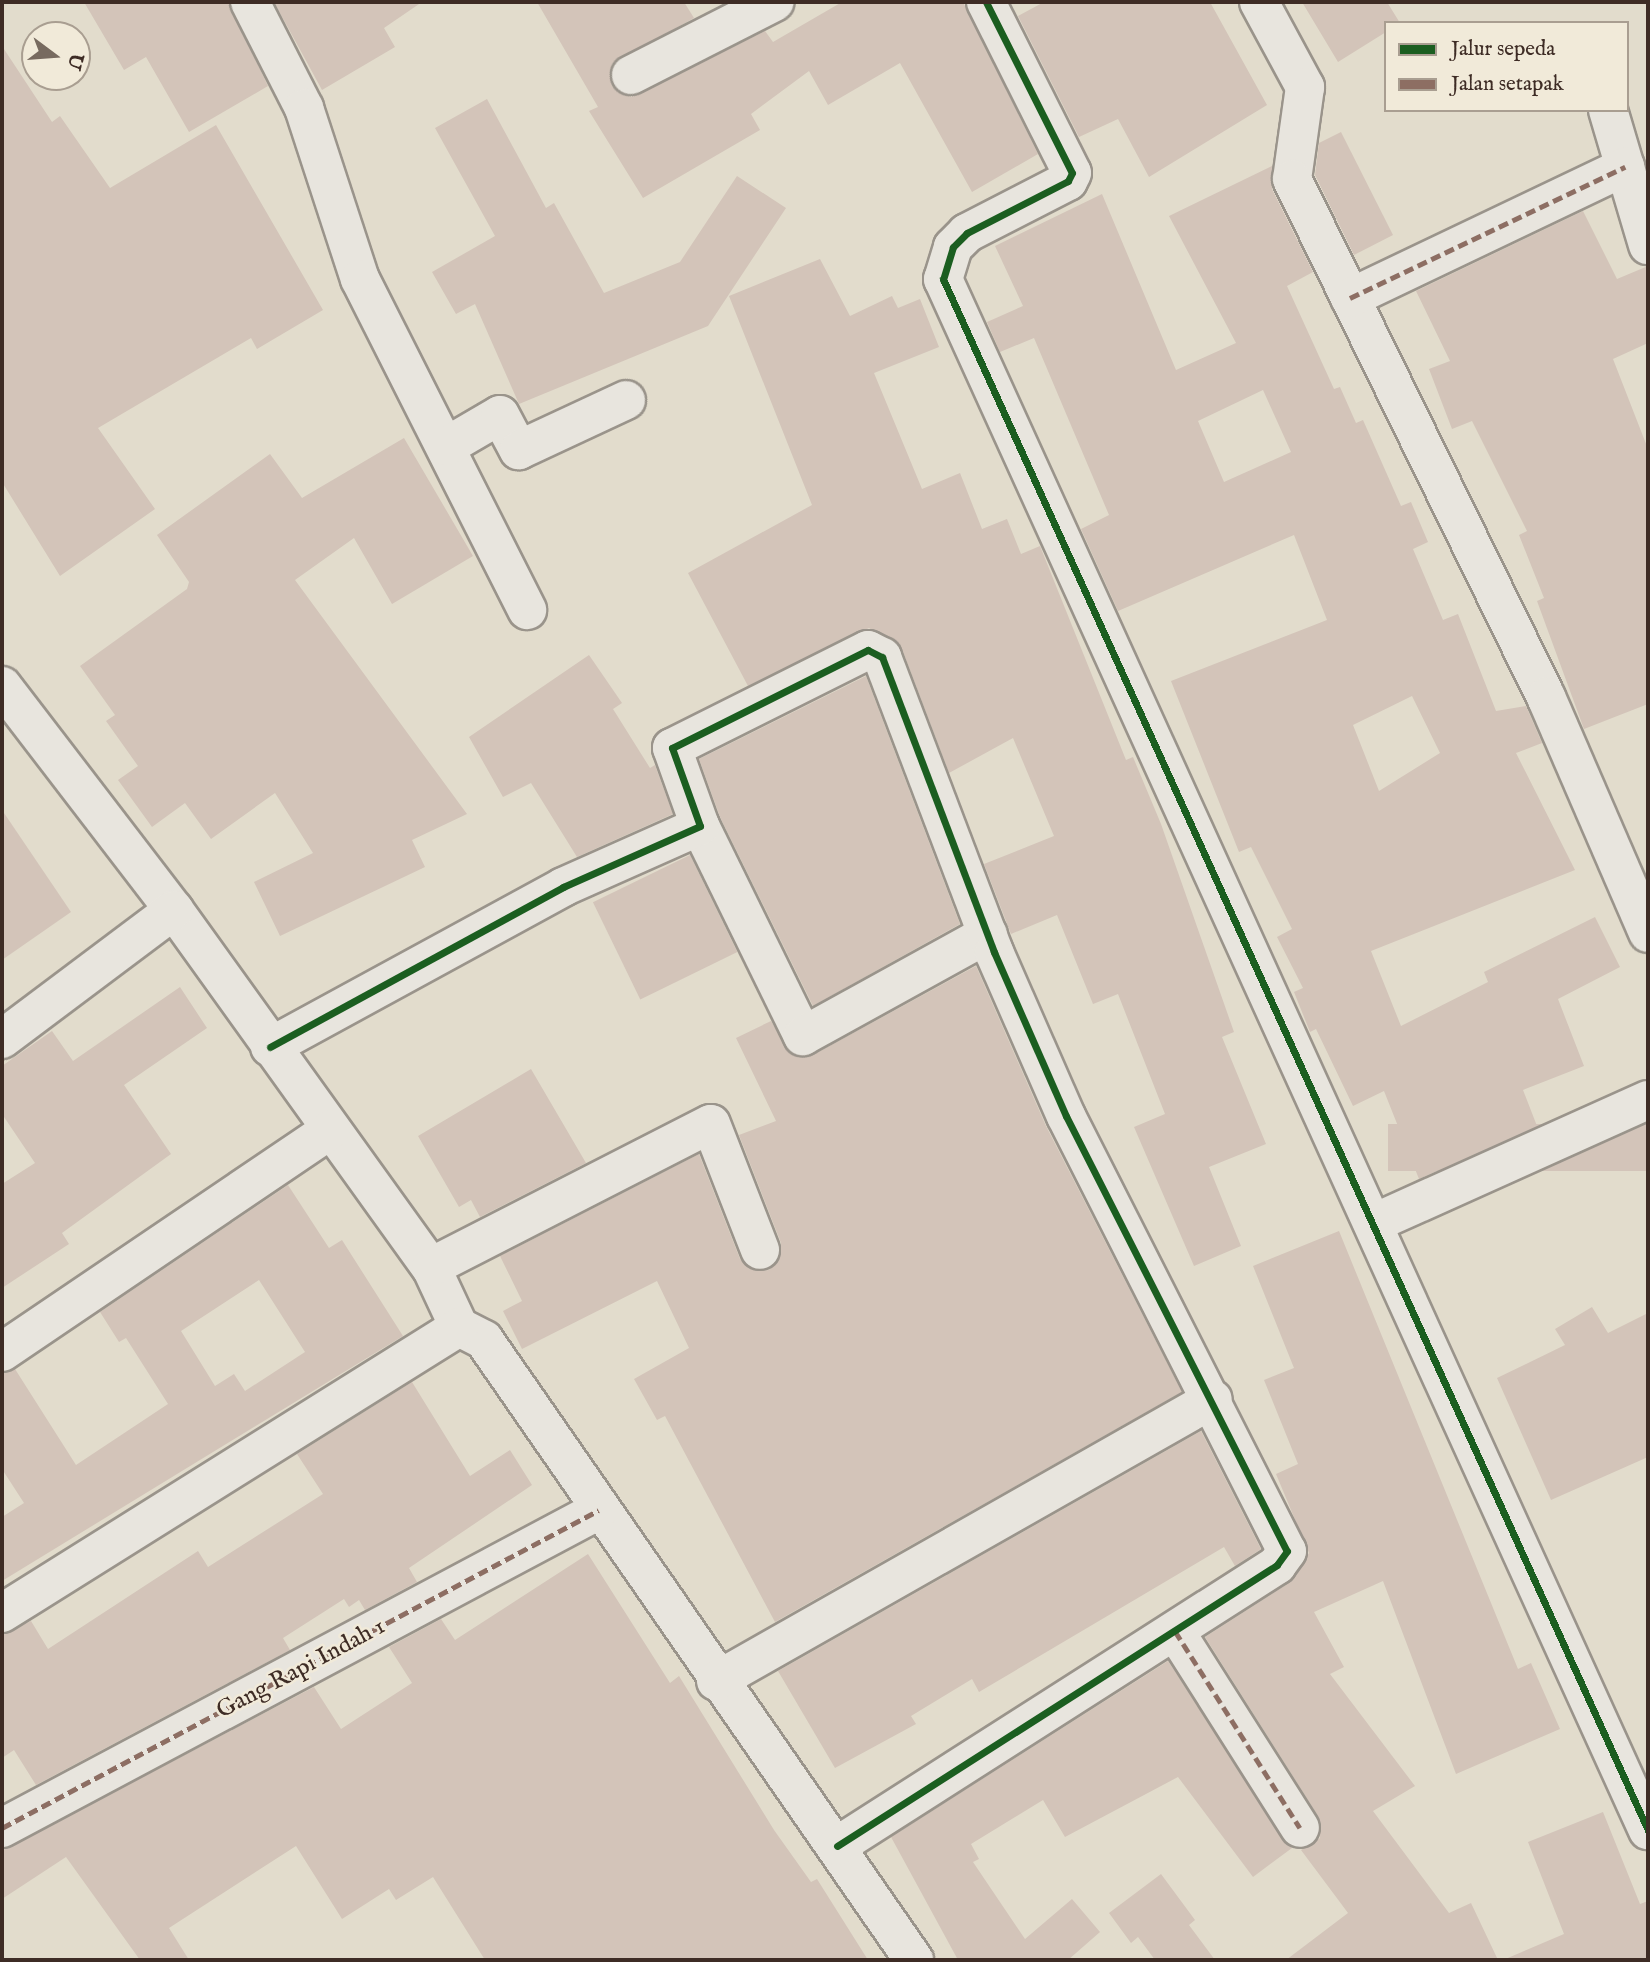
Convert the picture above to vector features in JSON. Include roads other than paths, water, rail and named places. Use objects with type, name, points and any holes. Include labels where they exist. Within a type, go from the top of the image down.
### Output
[{"type":"street","points":[[250,2],[304,108],[360,279],[447,446],[527,611]]},
{"type":"street","points":[[631,75],[774,2]]},
{"type":"street","points":[[985,2],[1072,173],[1068,181],[967,233],[953,247],[943,279],[1648,1830]]},
{"type":"street","points":[[1259,2],[1305,87],[1292,179],[1546,697],[1645,917]]},
{"type":"street","points":[[1609,112],[1648,245]]},
{"type":"street","points":[[1350,298],[1625,167]]},
{"type":"street","points":[[447,446],[500,415],[519,450],[626,400]]},
{"type":"street","points":[[837,1846],[1277,1565],[1287,1551],[1213,1399],[1066,1116],[988,934],[883,657],[873,651],[672,748],[700,826],[803,1036],[988,934]]},
{"type":"street","points":[[2,686],[174,910],[331,1129],[453,1255],[458,1327]]},
{"type":"street","points":[[270,1047],[563,887],[700,826]]},
{"type":"street","points":[[2,1039],[174,910]]},
{"type":"street","points":[[1374,1223],[1648,1100]]},
{"type":"street","points":[[453,1255],[710,1124],[760,1251]]},
{"type":"street","points":[[2,1352],[331,1129]]},
{"type":"street","points":[[458,1327],[484,1340],[716,1681],[837,1846],[914,1960]]},
{"type":"street","points":[[2,1612],[458,1327]]},
{"type":"street","points":[[716,1681],[1213,1399]]},
{"type":"street","name":"Gang Rapi Indah 1","points":[[2,1829],[599,1510]]},
{"type":"street","points":[[1175,1631],[1300,1828]]}]
